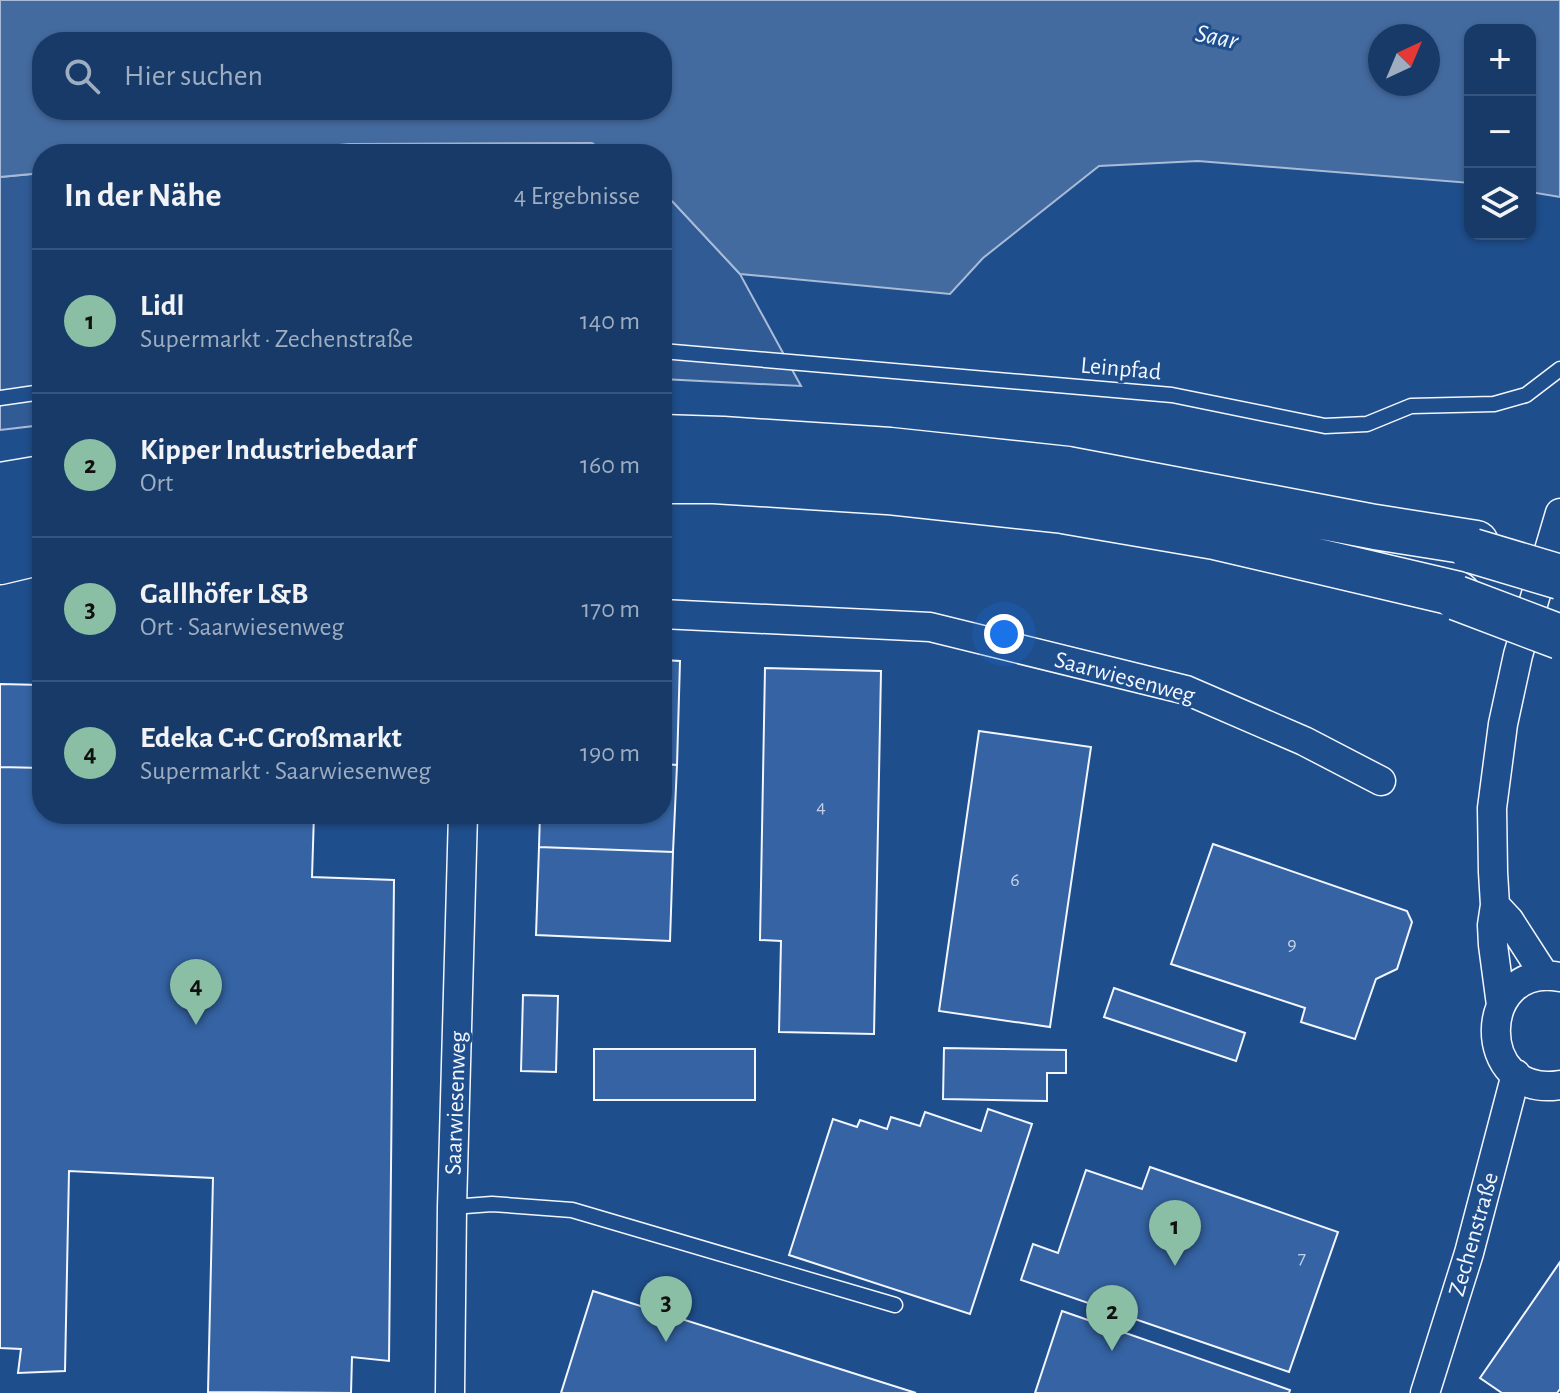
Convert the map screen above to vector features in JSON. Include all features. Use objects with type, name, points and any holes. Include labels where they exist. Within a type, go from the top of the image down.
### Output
[{"type":"highway","points":[[672,437],[890,450],[1068,469],[1475,547],[1560,558]]},
{"type":"highway","points":[[0,464],[32,462]]},
{"type":"highway","points":[[0,485],[32,480]]},
{"type":"highway","points":[[672,481],[887,492],[1063,511],[1215,537],[1404,580],[1560,621]]},
{"type":"highway","points":[[0,528],[32,523]]},
{"type":"highway","points":[[1475,547],[1560,577]]},
{"type":"highway","points":[[0,562],[32,554]]},
{"type":"highway","points":[[1458,596],[1560,637]]},
{"type":"street","points":[[1501,1005],[1492,925],[1495,905],[1492,808],[1503,724],[1518,655],[1560,513]]},
{"type":"street","name":"Saarwiesenweg","points":[[672,614],[930,627],[1186,690],[1304,741],[1381,781]]},
{"type":"street","name":"Saarwiesenweg","points":[[450,1393],[463,824]]},
{"type":"street","points":[[1495,905],[1553,976]]},
{"type":"street","points":[[1553,976],[1536,977],[1520,984],[1507,996],[1495,1023],[1495,1040],[1502,1059],[1516,1074],[1540,1085],[1560,1085]]},
{"type":"street","name":"Zechenstraße","points":[[1425,1393],[1469,1253],[1516,1074]]},
{"type":"lane","name":"Leinpfad","points":[[672,352],[1172,395],[1325,426],[1367,424],[1411,406],[1494,404],[1526,395],[1560,369]]},
{"type":"lane","points":[[0,398],[32,393]]},
{"type":"lane","points":[[452,1207],[492,1204],[572,1210],[895,1305]]},
{"type":"shaded area","points":[[592,143],[593,144],[349,144]]},
{"type":"shaded area","points":[[32,174],[32,426],[0,430],[0,177]]},
{"type":"shaded area","points":[[672,201],[740,274],[801,386],[672,380]]},
{"type":"water","name":"Saar","points":[[0,0],[1560,0],[1560,197],[1536,193],[1536,24],[1464,24],[1464,183],[1198,161],[1099,166],[983,258],[950,294],[740,274],[672,201],[672,144],[32,144],[32,174],[0,177]]},
{"type":"building","points":[[672,661],[680,661],[677,765],[672,765]]},
{"type":"building","points":[[765,668],[881,671],[874,1034],[779,1032],[781,941],[760,940]]},
{"type":"building","points":[[0,684],[32,685],[32,768],[0,767]]},
{"type":"building","points":[[979,731],[1091,747],[1050,1027],[939,1011]]},
{"type":"building","points":[[672,765],[677,765],[673,852],[539,847],[540,824],[672,824]]},
{"type":"building","points":[[0,767],[32,768],[32,824],[314,824],[312,877],[394,880],[389,1361],[352,1357],[351,1393],[208,1392],[213,1178],[69,1171],[65,1371],[18,1373],[21,1349],[0,1348]]},
{"type":"building","points":[[1213,844],[1407,911],[1412,922],[1397,969],[1376,979],[1355,1039],[1301,1022],[1305,1008],[1171,964]]},
{"type":"building","points":[[539,847],[673,852],[670,941],[536,935]]},
{"type":"building","points":[[1114,988],[1245,1033],[1236,1061],[1104,1017]]},
{"type":"building","points":[[523,995],[558,996],[556,1072],[521,1071]]},
{"type":"building","points":[[944,1048],[1066,1050],[1066,1073],[1047,1073],[1047,1101],[943,1099]]},
{"type":"building","points":[[594,1049],[755,1049],[755,1100],[594,1100]]},
{"type":"building","points":[[988,1109],[1032,1124],[970,1314],[789,1255],[833,1119],[857,1127],[860,1120],[887,1129],[891,1117],[920,1126],[925,1112],[981,1131]]},
{"type":"building","points":[[1150,1167],[1338,1232],[1289,1372],[1021,1280],[1033,1244],[1058,1253],[1086,1170],[1142,1189]]},
{"type":"building","points":[[1560,1262],[1560,1389],[1557,1393],[1502,1393],[1480,1378]]},
{"type":"building","points":[[593,1291],[916,1393],[561,1393]]},
{"type":"building","points":[[1062,1311],[1290,1390],[1289,1393],[1035,1393]]},
{"type":"place","name":"Edeka C+C Großmarkt","points":[[196,1025]]},
{"type":"place","name":"Lidl","points":[[1175,1266]]},
{"type":"place","name":"Gallhöfer L&B","points":[[666,1342]]},
{"type":"place","name":"Kipper Industriebedarf","points":[[1112,1351]]}]
